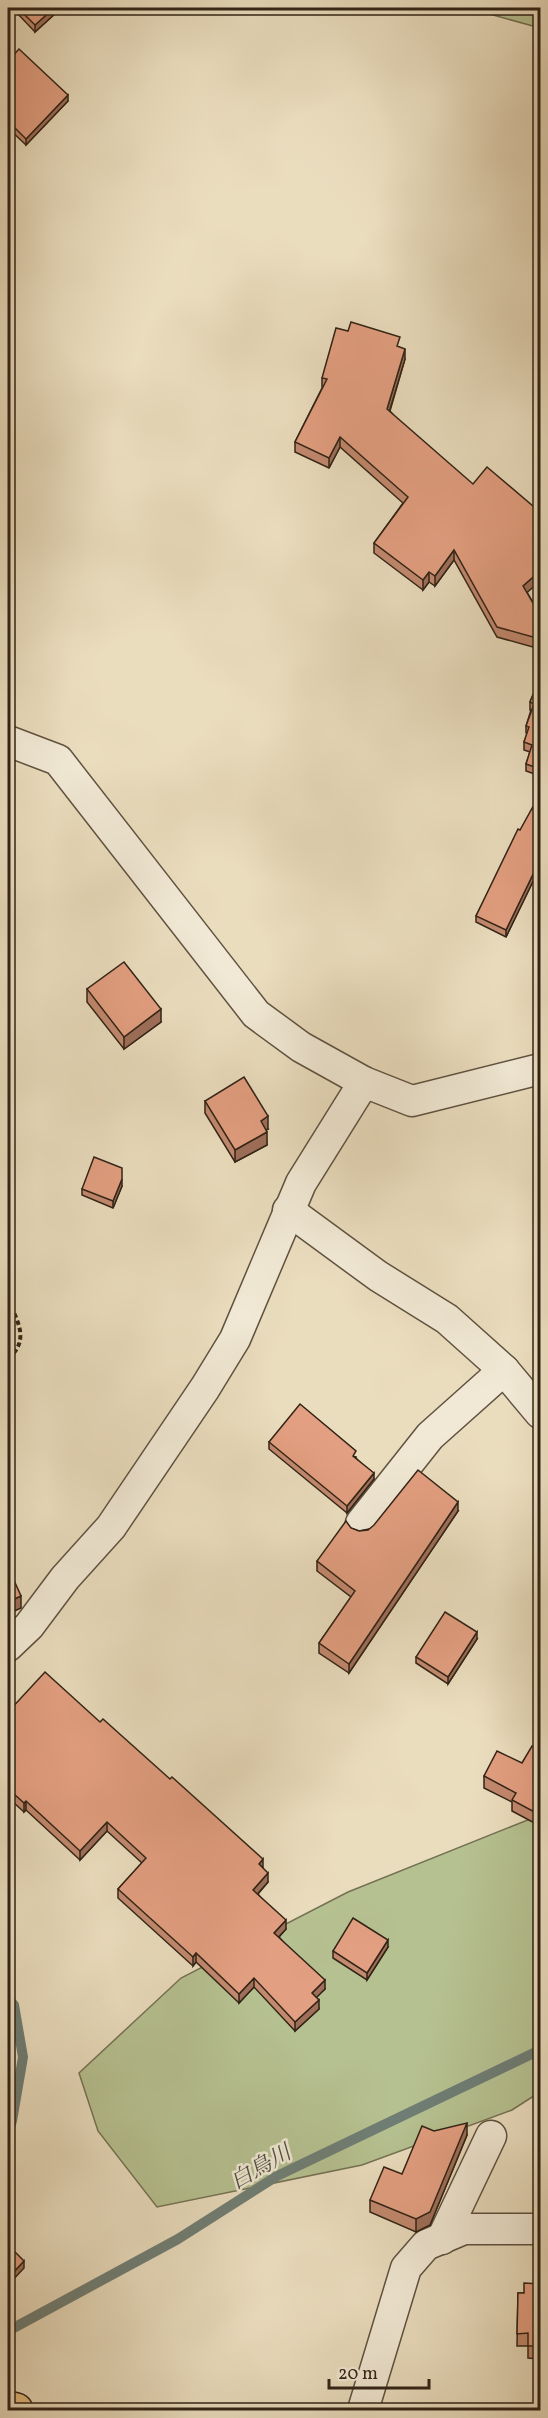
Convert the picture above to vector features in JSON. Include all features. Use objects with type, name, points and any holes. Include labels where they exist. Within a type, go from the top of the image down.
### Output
[{"type":"highway","points":[[8,2408],[16,2410]]},
{"type":"street","points":[[8,741],[58,760],[255,1014],[301,1047],[364,1082],[412,1101],[540,1069]]},
{"type":"street","points":[[8,1646],[29,1626],[65,1578],[111,1527],[205,1388],[235,1339],[301,1184],[364,1082]]},
{"type":"street","points":[[288,1210],[378,1276],[447,1319],[504,1370],[540,1413]]},
{"type":"street","points":[[361,1523],[430,1436],[504,1370]]},
{"type":"street","points":[[442,2239],[491,2136]]},
{"type":"street","points":[[363,2410],[406,2268],[426,2245],[464,2229],[540,2229]]},
{"type":"path","points":[[8,1299],[21,1334],[19,1347],[8,1359]]},
{"type":"green space","points":[[468,8],[540,8],[540,28]]},
{"type":"green space","points":[[540,1815],[540,2092],[512,2110],[362,2165],[157,2207],[98,2131],[79,2073],[181,1978],[348,1892]]},
{"type":"building","points":[[18,8],[54,8],[35,25]]},
{"type":"building","points":[[19,49],[68,95],[26,139],[8,121],[8,61]]},
{"type":"building","points":[[351,322],[400,337],[397,346],[405,349],[387,409],[473,484],[487,467],[540,512],[540,571],[523,586],[540,615],[540,639],[497,627],[454,550],[435,576],[429,572],[423,580],[374,543],[408,497],[340,437],[329,458],[295,442],[327,379],[322,378],[336,328],[348,331]]},
{"type":"building","points":[[540,678],[540,769],[526,764],[532,745],[524,742],[529,727],[526,726],[534,704],[530,702]]},
{"type":"building","points":[[540,794],[540,865],[538,864],[506,930],[476,916],[518,829],[520,830]]},
{"type":"building","points":[[124,962],[161,1009],[124,1037],[87,989]]},
{"type":"building","points":[[244,1077],[268,1116],[261,1121],[267,1132],[235,1150],[205,1101]]},
{"type":"building","points":[[94,1157],[122,1168],[122,1179],[113,1201],[82,1189]]},
{"type":"building","points":[[300,1404],[356,1451],[353,1456],[374,1473],[347,1506],[269,1442]]},
{"type":"building","points":[[418,1470],[458,1502],[349,1664],[319,1643],[355,1591],[317,1561],[346,1521],[351,1528],[359,1531],[368,1530],[374,1525]]},
{"type":"building","points":[[8,1567],[21,1596],[8,1602]]},
{"type":"building","points":[[445,1612],[477,1632],[448,1677],[416,1657]]},
{"type":"building","points":[[45,1672],[100,1722],[103,1719],[170,1779],[172,1777],[263,1859],[259,1864],[268,1873],[253,1890],[286,1920],[274,1933],[325,1980],[312,1993],[319,2000],[295,2022],[254,1978],[239,1994],[196,1953],[193,1957],[118,1889],[146,1858],[107,1822],[80,1851],[26,1801],[24,1803],[14,1794],[8,1801],[8,1712]]},
{"type":"building","points":[[540,1738],[540,1815],[512,1800],[516,1793],[484,1776],[497,1751],[522,1763],[532,1746],[534,1747]]},
{"type":"building","points":[[353,1918],[388,1940],[367,1973],[333,1951]]},
{"type":"building","points":[[467,2123],[430,2212],[416,2219],[370,2200],[384,2167],[402,2174],[422,2126],[434,2131]]},
{"type":"building","points":[[8,2245],[24,2261],[8,2278]]},
{"type":"building","points":[[524,2283],[540,2284],[540,2346],[528,2346],[528,2333],[517,2334],[518,2293],[524,2293]]},
{"type":"waterway","points":[[8,1999],[14,2005],[23,2057],[8,2133]]},
{"type":"waterway","name":"白鳥川","points":[[8,2331],[178,2239],[277,2176],[540,2050]]}]
